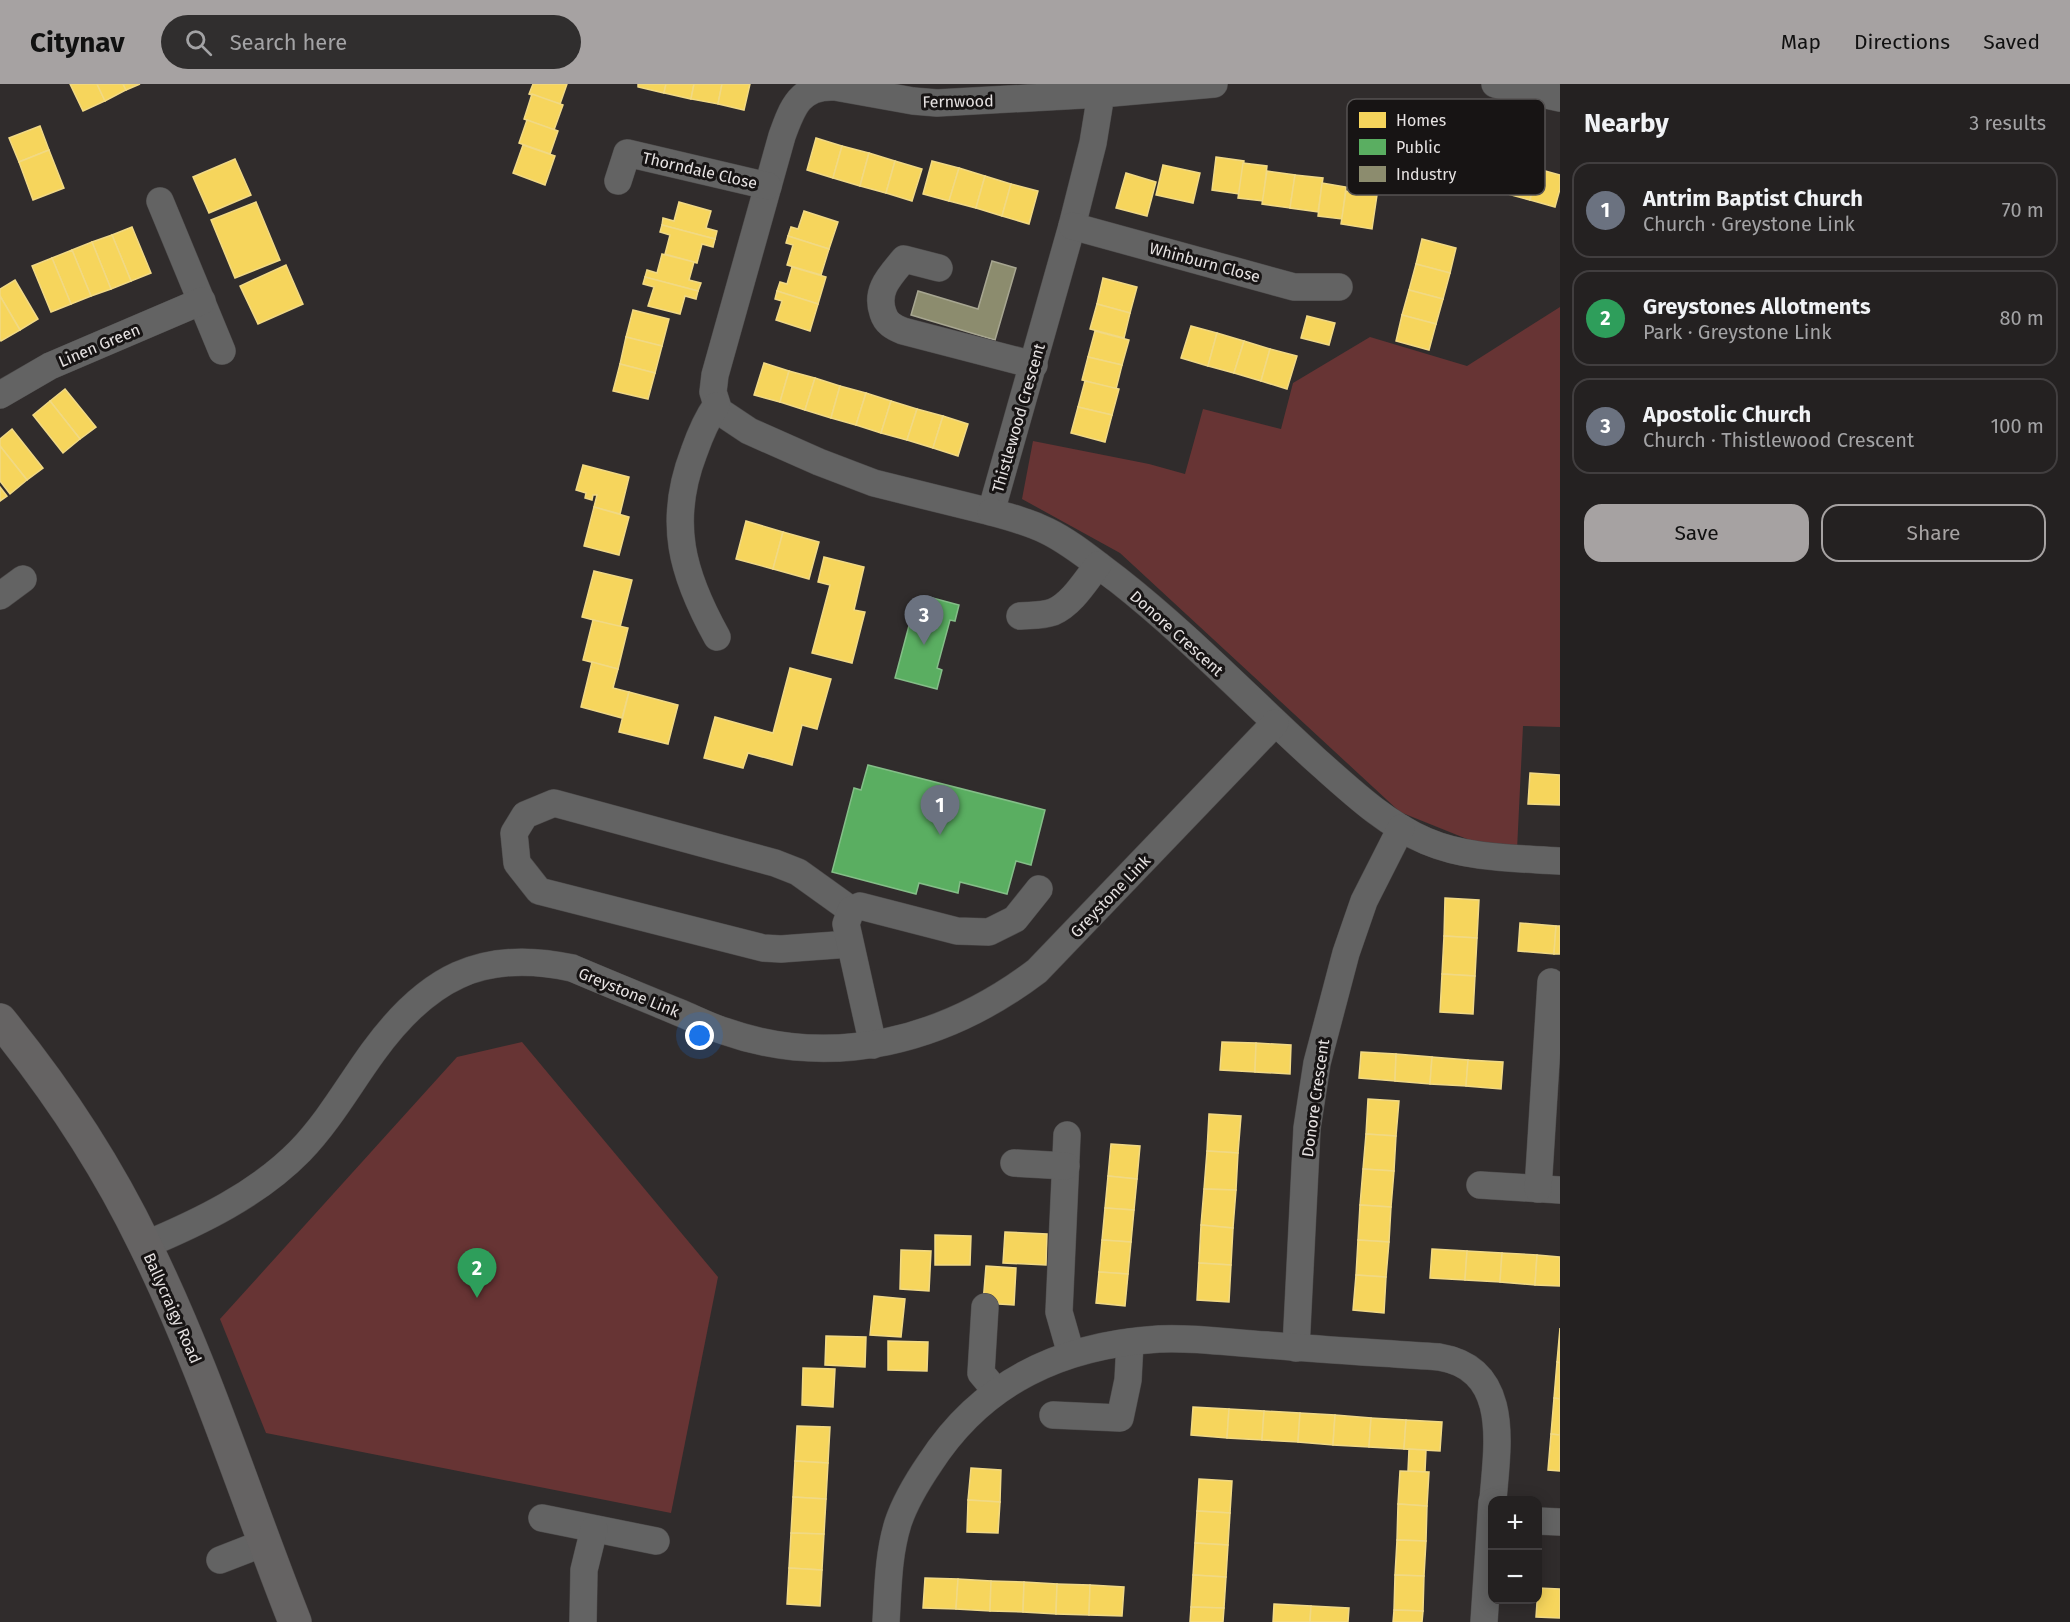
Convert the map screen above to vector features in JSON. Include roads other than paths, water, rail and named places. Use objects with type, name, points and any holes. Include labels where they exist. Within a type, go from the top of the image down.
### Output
[{"type":"main road","name":"Ballycraigy Road","points":[[0,1020],[74,1118],[146,1245],[205,1381],[295,1622]]},
{"type":"street","name":"Fernwood","points":[[768,186],[789,115],[798,99],[816,89],[843,88],[913,101],[937,103],[1101,94],[1214,84]]},
{"type":"street","points":[[1495,84],[1560,98]]},
{"type":"street","name":"Thistlewood Crescent","points":[[716,406],[724,416],[749,431],[838,470],[874,483],[991,512],[1072,226],[1093,143],[1101,94]]},
{"type":"street","name":"Thorndale Close","points":[[618,182],[627,153],[768,186]]},
{"type":"street","points":[[717,637],[688,574],[681,550],[681,496],[685,476],[707,419],[716,406],[713,392],[715,375],[768,186]]},
{"type":"street","points":[[160,201],[222,351]]},
{"type":"street","name":"Whinburn Close","points":[[1072,226],[1294,287],[1339,287]]},
{"type":"street","points":[[939,268],[904,259],[886,281],[880,293],[881,306],[889,324],[903,331],[1034,365]]},
{"type":"street","name":"Linen Green","points":[[0,395],[50,366],[202,301]]},
{"type":"street","name":"Donore Crescent","points":[[991,512],[1021,520],[1047,531],[1064,540],[1098,565],[1158,612],[1275,723],[1349,789],[1401,828],[1425,841],[1452,850],[1478,855],[1560,861]]},
{"type":"street","points":[[1020,616],[1055,611],[1072,596],[1098,565]]},
{"type":"street","points":[[0,596],[23,579]]},
{"type":"street","name":"Greystone Link","points":[[146,1245],[218,1211],[284,1166],[319,1131],[373,1052],[398,1020],[432,988],[471,971],[519,962],[546,963],[572,968],[723,1031],[757,1041],[803,1048],[873,1045],[916,1035],[950,1023],[1012,990],[1037,971],[1275,723]]},
{"type":"street","points":[[850,944],[781,949],[763,948],[539,891],[517,863],[514,833],[525,815],[554,803],[775,863],[798,872],[851,910]]},
{"type":"street","name":"Donore Crescent","points":[[1296,1348],[1307,1128],[1317,1063],[1346,953],[1364,901],[1401,828]]},
{"type":"street","points":[[873,1045],[846,924],[851,910],[860,906],[957,931],[989,932],[1015,919],[1040,889]]},
{"type":"street","points":[[1480,1185],[1549,1189],[1551,982]]},
{"type":"street","points":[[1067,1135],[1059,1312],[1071,1354]]},
{"type":"street","points":[[1014,1163],[1066,1166]]},
{"type":"street","points":[[986,1307],[981,1372],[996,1391]]},
{"type":"street","points":[[886,1622],[892,1554],[898,1524],[921,1477],[951,1433],[974,1409],[996,1391],[1023,1374],[1071,1354],[1130,1342],[1179,1339],[1439,1357],[1456,1361],[1477,1375],[1488,1390],[1495,1410],[1498,1430],[1493,1496]]},
{"type":"street","points":[[1053,1414],[1120,1418],[1128,1380],[1130,1342]]},
{"type":"street","points":[[542,1518],[656,1541]]},
{"type":"street","points":[[1542,1521],[1560,1522]]},
{"type":"street","points":[[583,1622],[584,1570],[594,1529]]},
{"type":"street","points":[[220,1560],[264,1543]]},
{"type":"street","points":[[1485,1622],[1490,1550]]},
{"type":"place","name":"Apostolic Church","points":[[924,645]]},
{"type":"place","name":"Antrim Baptist Church","points":[[940,835]]},
{"type":"place","name":"Greystones Allotments","points":[[477,1298]]}]
